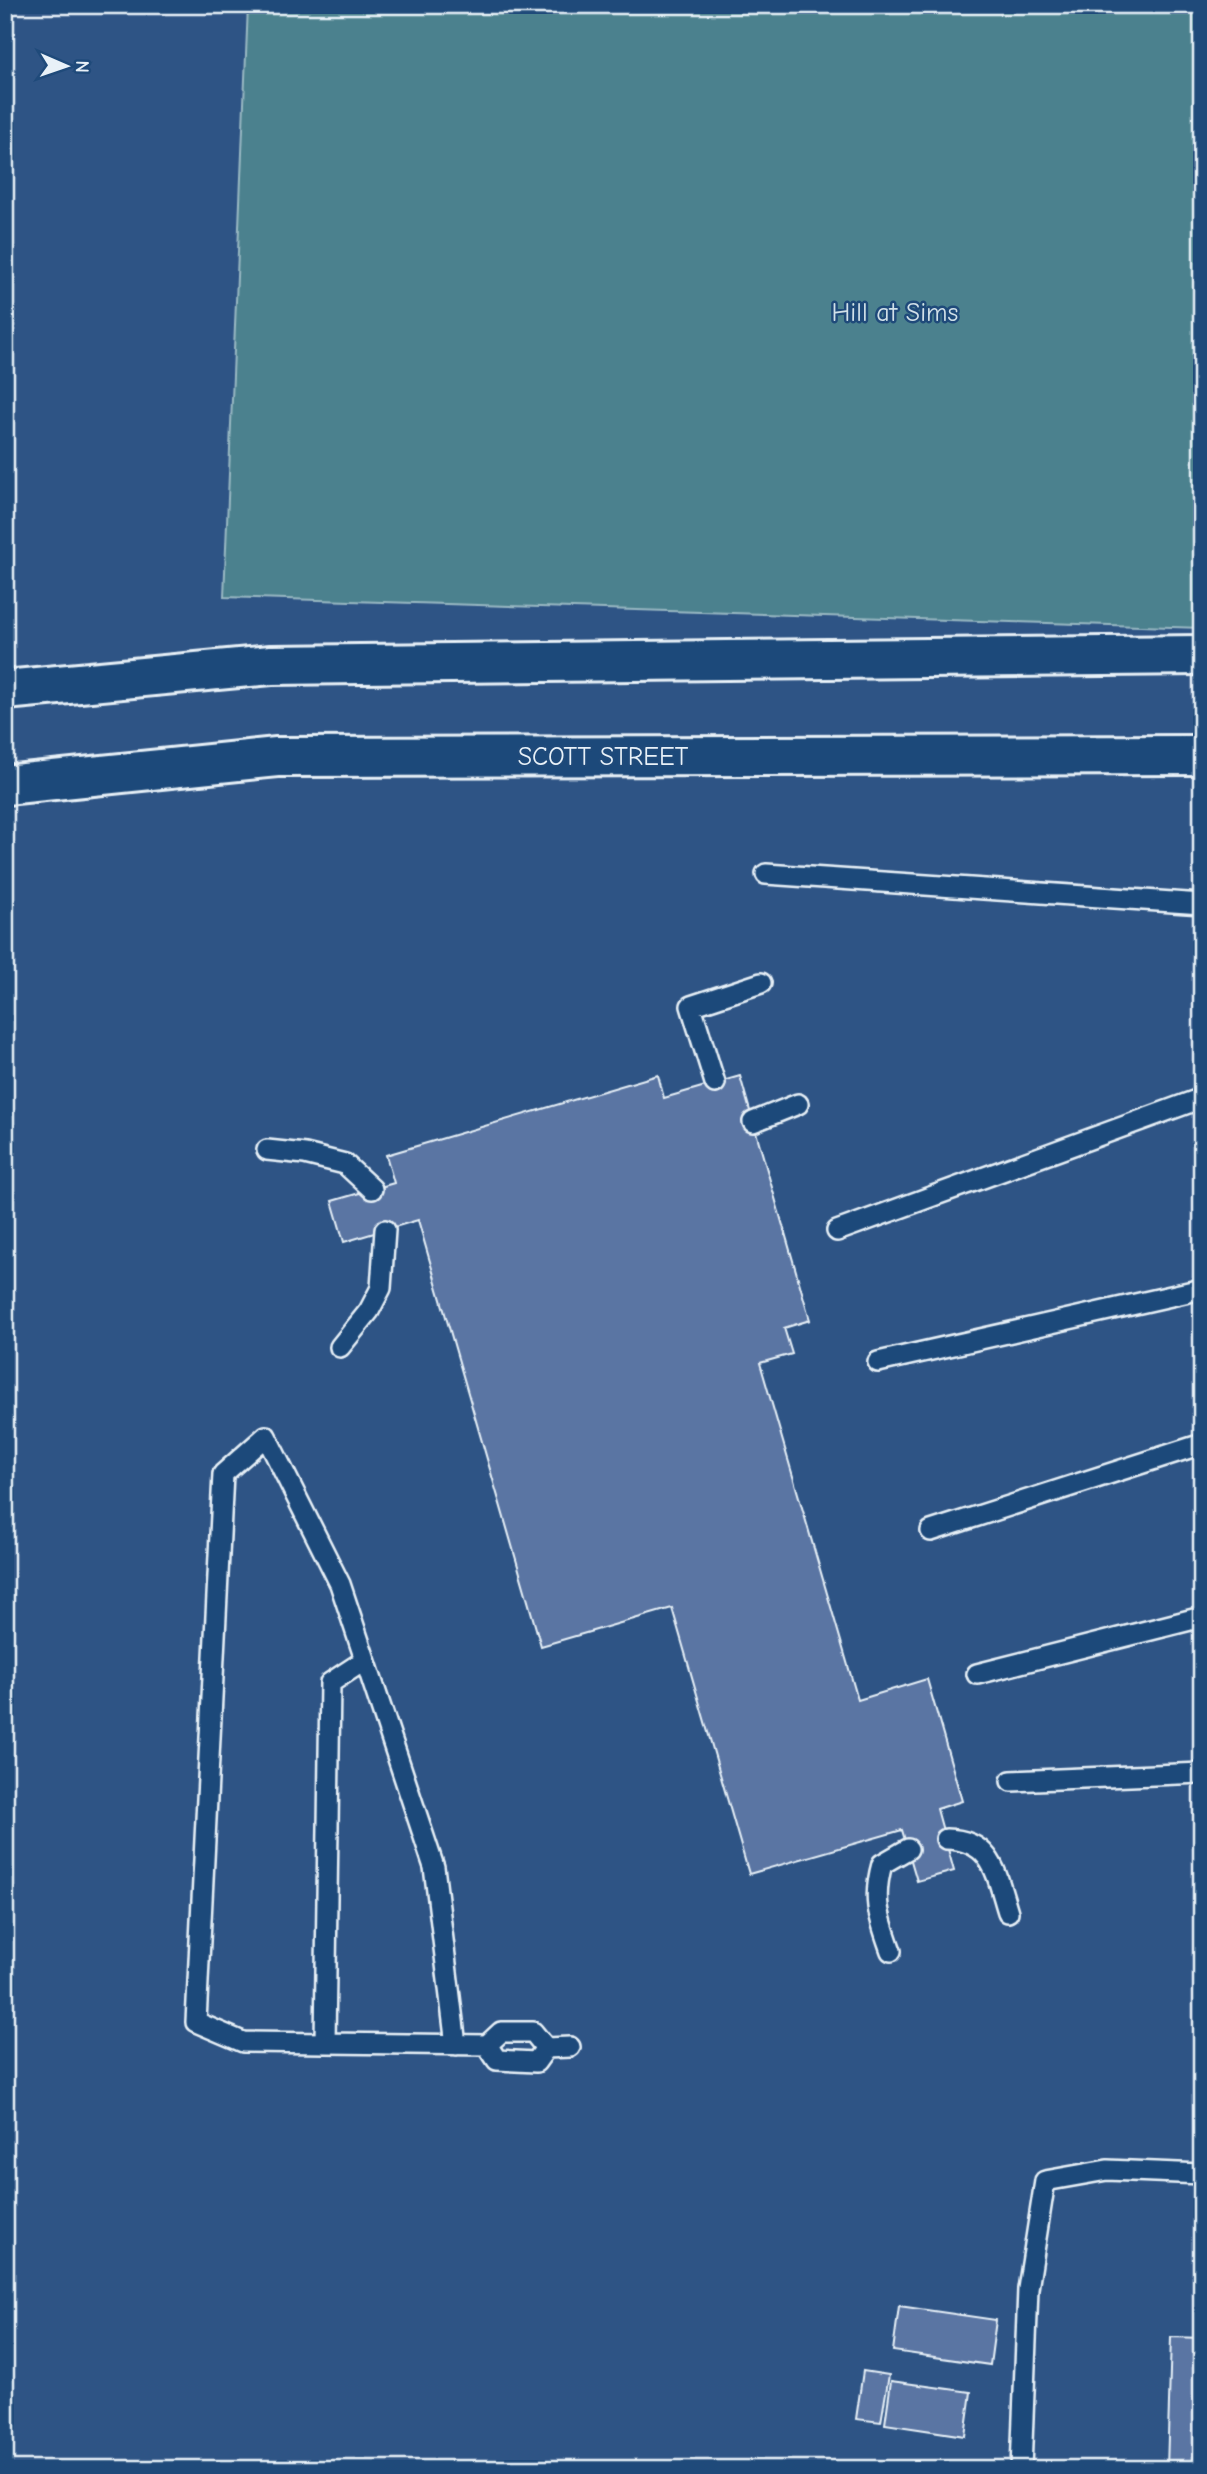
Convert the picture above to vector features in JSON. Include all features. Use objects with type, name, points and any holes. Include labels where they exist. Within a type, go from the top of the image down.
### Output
[{"type":"main road","points":[[5,690],[271,665],[1202,655]]},
{"type":"main road","name":"SCOTT STREET","points":[[5,785],[277,757],[1202,755]]},
{"type":"lane","points":[[766,874],[1202,904]]},
{"type":"lane","points":[[715,1083],[691,1006],[761,982]]},
{"type":"lane","points":[[837,1231],[1202,1098]]},
{"type":"lane","points":[[753,1122],[798,1104]]},
{"type":"lane","points":[[267,1150],[345,1164],[372,1189]]},
{"type":"lane","points":[[340,1347],[369,1311],[381,1288],[385,1230]]},
{"type":"lane","points":[[878,1362],[1202,1289]]},
{"type":"lane","points":[[456,2045],[434,1867],[340,1584],[266,1436],[223,1474],[197,2022],[243,2042],[456,2045],[487,2045],[501,2032],[533,2032],[546,2048]]},
{"type":"lane","points":[[931,1531],[1202,1444]]},
{"type":"lane","points":[[977,1674],[1202,1617]]},
{"type":"lane","points":[[325,2043],[330,1683],[365,1660]]},
{"type":"lane","points":[[1011,1781],[1202,1773]]},
{"type":"lane","points":[[946,1839],[965,1839],[992,1861],[1008,1912]]},
{"type":"lane","points":[[891,1951],[877,1910],[875,1888],[882,1864],[908,1849]]},
{"type":"lane","points":[[487,2045],[497,2060],[536,2062],[546,2048]]},
{"type":"lane","points":[[546,2048],[570,2047]]},
{"type":"lane","points":[[1021,2469],[1028,2289],[1045,2181],[1107,2170],[1202,2174]]},
{"type":"green space","name":"Hill at Sims","points":[[248,5],[1202,5],[1202,628],[224,597]]},
{"type":"building","points":[[658,1075],[664,1098],[740,1076],[810,1320],[784,1328],[792,1354],[760,1363],[858,1700],[927,1679],[962,1801],[937,1809],[954,1871],[917,1881],[902,1830],[749,1874],[672,1608],[541,1646],[418,1220],[344,1242],[332,1201],[394,1183],[386,1155]]},
{"type":"building","points":[[899,2306],[996,2320],[990,2365],[893,2351]]},
{"type":"building","points":[[1171,2337],[1202,2338],[1202,2469],[1167,2469]]},
{"type":"building","points":[[863,2371],[889,2375],[881,2422],[856,2419]]},
{"type":"building","points":[[891,2381],[971,2392],[965,2436],[885,2424]]}]
